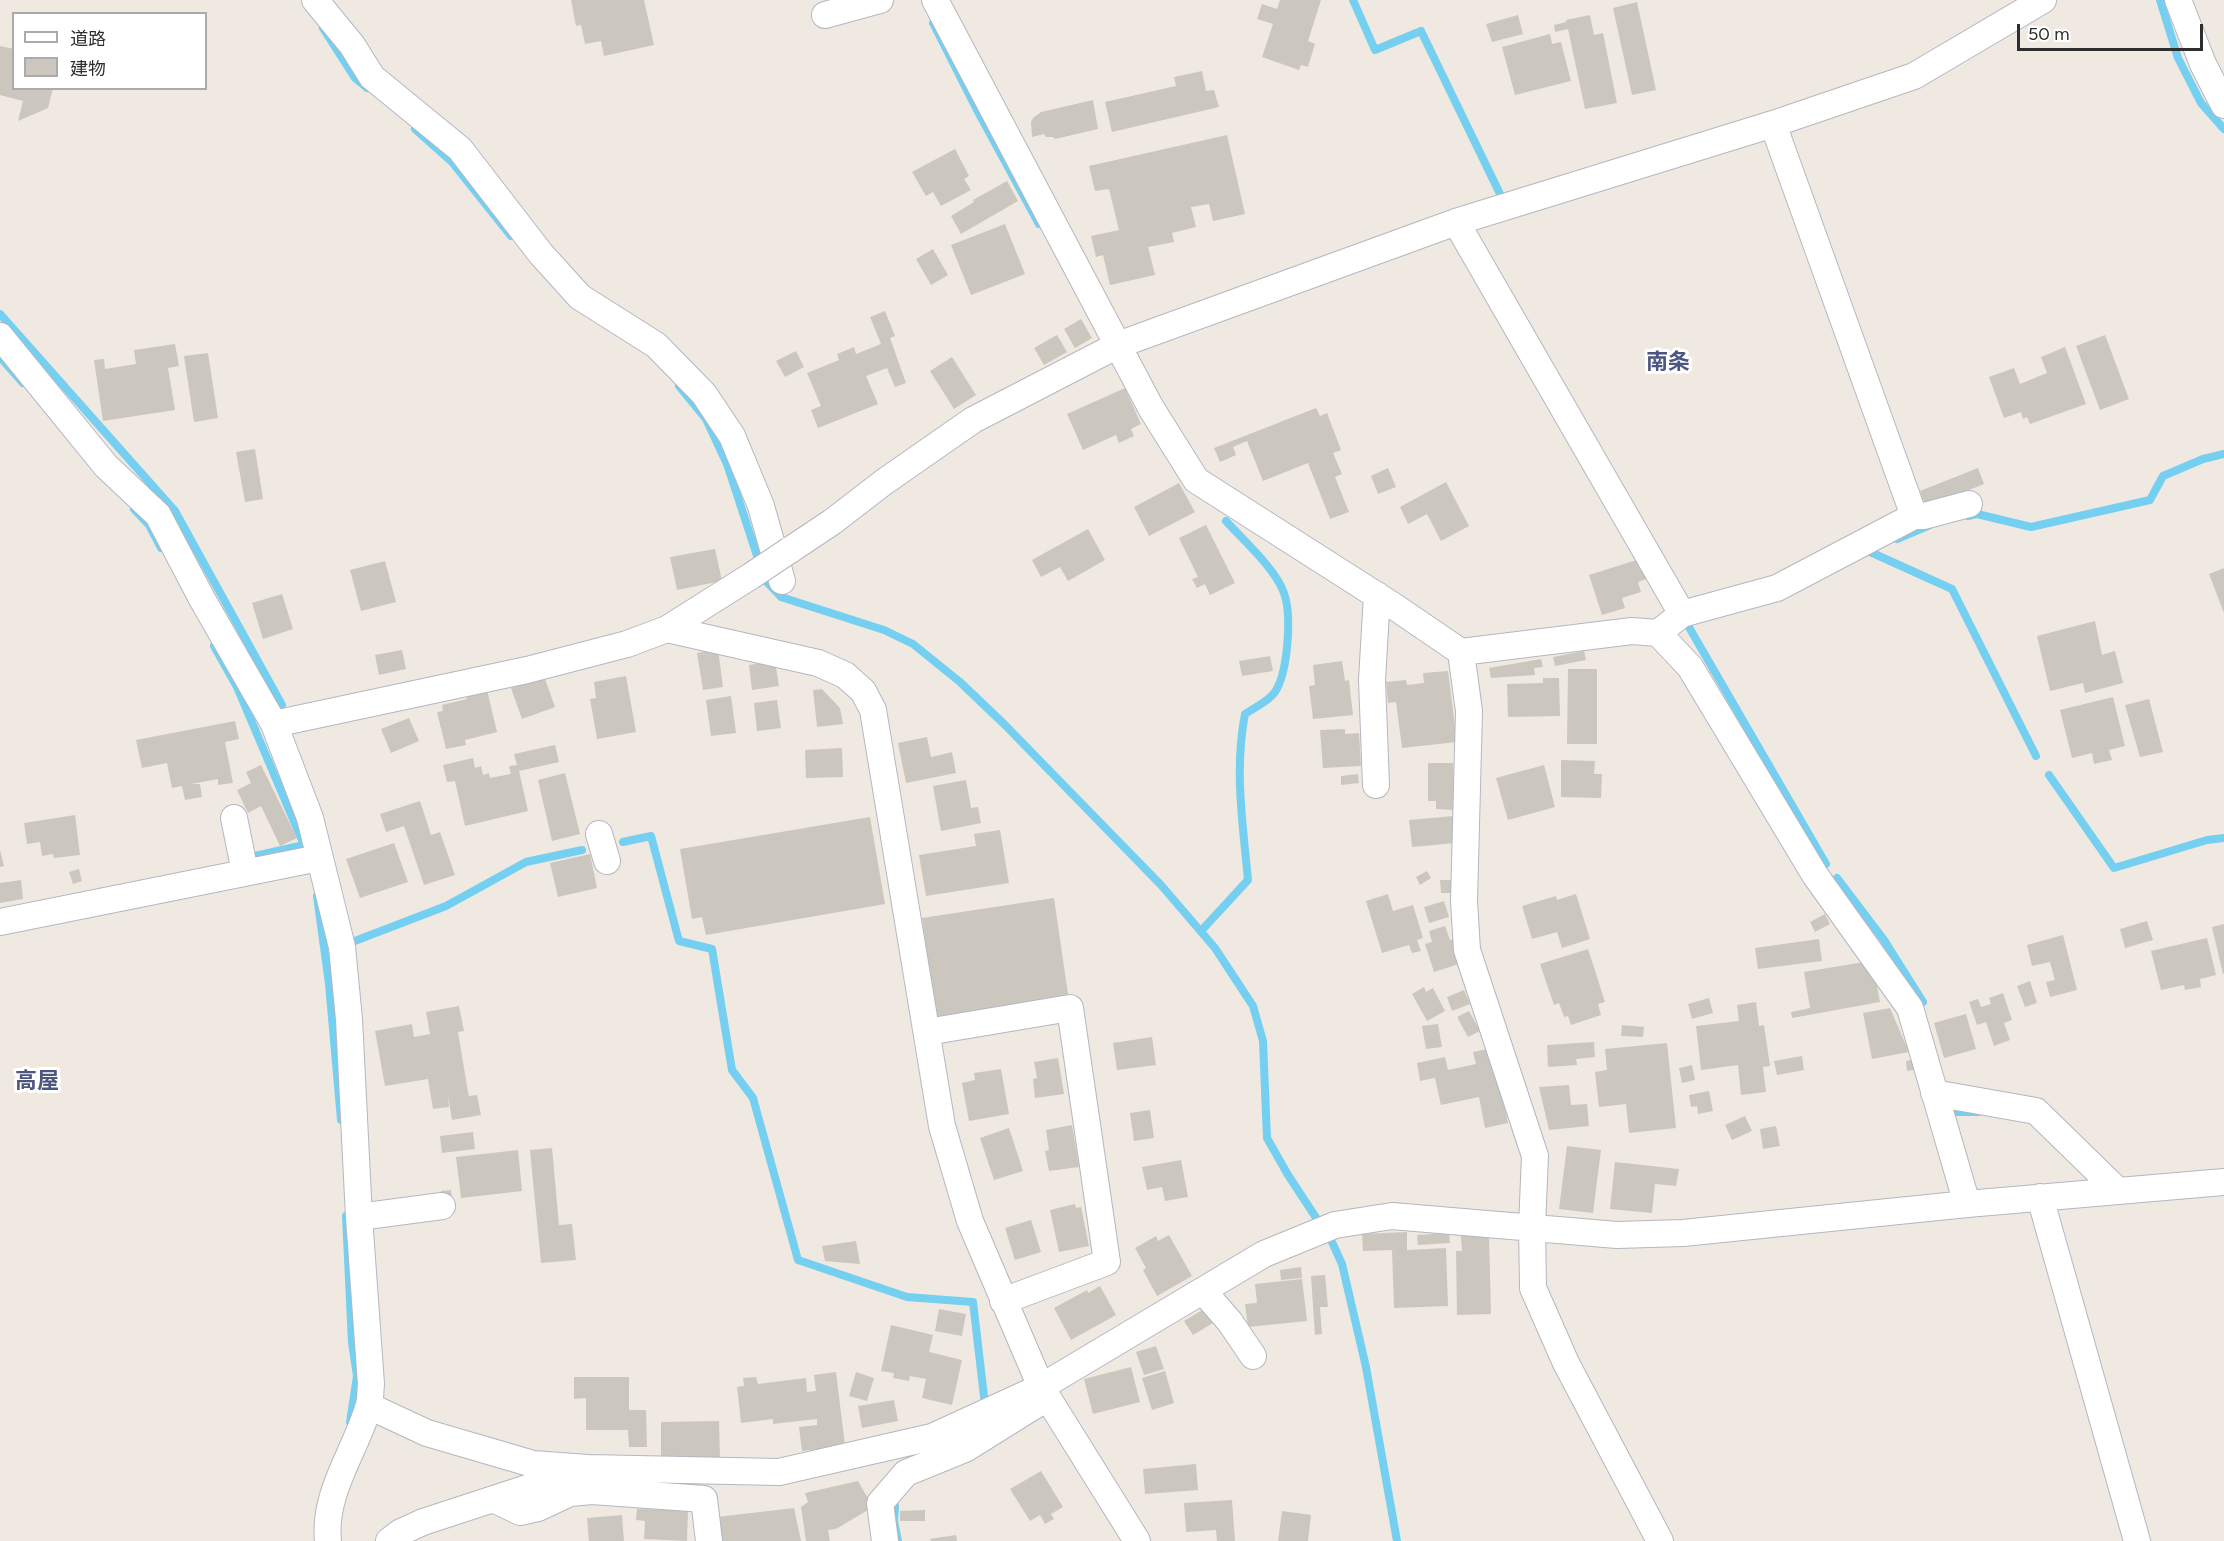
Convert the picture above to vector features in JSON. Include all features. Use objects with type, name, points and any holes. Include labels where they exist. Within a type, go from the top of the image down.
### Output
[{"type":"street","points":[[315,0],[352,45],[372,77],[460,149],[541,254],[580,297],[656,345],[704,393],[732,436],[761,506],[782,582]]},
{"type":"street","points":[[825,15],[880,0]]},
{"type":"street","points":[[935,0],[1151,408],[1196,480],[1377,595],[1461,652],[1632,631],[1658,633],[1690,667],[1815,875],[1910,1008],[1967,1204]]},
{"type":"street","points":[[274,724],[527,670],[627,644],[667,629],[832,522],[884,482],[973,420],[1118,345],[1456,222],[1773,124],[1914,76],[2043,0]]},
{"type":"street","points":[[2178,0],[2203,64],[2224,105]]},
{"type":"street","points":[[1773,124],[1914,516]]},
{"type":"street","points":[[1456,222],[1682,614]]},
{"type":"street","points":[[0,336],[106,466],[158,515],[202,599],[274,724],[310,818],[342,947],[349,1019],[358,1217],[371,1384],[369,1406],[340,1473],[326,1527],[328,1541]]},
{"type":"street","points":[[1658,633],[1682,614],[1777,588],[1914,516],[1924,516],[1969,504]]},
{"type":"street","points":[[1376,785],[1371,680],[1377,595]]},
{"type":"street","points":[[667,629],[818,663],[845,675],[863,691],[873,710],[942,1126],[970,1221],[1044,1393],[1137,1541]]},
{"type":"street","points":[[1461,652],[1469,711],[1464,901],[1467,950],[1535,1156],[1532,1226],[1533,1287],[1566,1363],[1660,1541]]},
{"type":"street","points":[[234,818],[245,872]]},
{"type":"street","points":[[599,834],[607,861]]},
{"type":"street","points":[[0,922],[319,858]]},
{"type":"street","points":[[927,1032],[1070,1008],[1107,1262],[1003,1301]]},
{"type":"street","points":[[1934,1093],[2036,1111],[2118,1191]]},
{"type":"street","points":[[885,1541],[880,1503],[906,1473],[965,1449],[1044,1393],[1264,1254],[1335,1225],[1392,1216],[1532,1226],[1617,1235],[1683,1233],[2040,1197],[2224,1182]]},
{"type":"street","points":[[2040,1197],[2137,1541]]},
{"type":"street","points":[[358,1217],[442,1206]]},
{"type":"street","points":[[1203,1291],[1230,1322],[1253,1356]]},
{"type":"street","points":[[369,1406],[427,1433],[533,1464],[588,1468],[779,1472],[932,1437],[1044,1393]]},
{"type":"street","points":[[389,1541],[401,1532],[423,1522],[588,1468]]},
{"type":"street","points":[[495,1500],[520,1512],[538,1508],[570,1493],[592,1491],[704,1499],[709,1541]]},
{"type":"building","points":[[571,0],[644,0],[654,45],[604,56],[601,41],[585,44],[581,25],[576,26]]},
{"type":"building","points":[[1280,0],[1321,0],[1308,41],[1315,44],[1308,67],[1301,65],[1299,70],[1262,57],[1273,24],[1257,19],[1262,4],[1277,9]]},
{"type":"building","points":[[1637,2],[1656,90],[1632,95],[1613,8]]},
{"type":"building","points":[[1518,15],[1523,34],[1492,42],[1486,24]]},
{"type":"building","points":[[1590,15],[1594,35],[1603,33],[1617,103],[1585,109],[1568,29],[1555,32],[1554,25]]},
{"type":"building","points":[[1550,34],[1552,44],[1561,42],[1571,81],[1515,95],[1502,47]]},
{"type":"building","points":[[0,46],[12,49],[12,90],[52,90],[48,108],[18,121],[23,101],[0,95]]},
{"type":"building","points":[[1202,71],[1206,91],[1214,90],[1219,107],[1112,132],[1105,102],[1176,86],[1174,77]]},
{"type":"building","points":[[1093,100],[1098,129],[1055,139],[1046,137],[1044,134],[1032,137],[1031,122],[1041,112]]},
{"type":"building","points":[[1227,135],[1245,214],[1213,221],[1209,204],[1191,207],[1196,227],[1172,233],[1174,242],[1148,247],[1155,275],[1110,285],[1103,255],[1096,257],[1091,236],[1119,230],[1109,189],[1095,191],[1089,166]]},
{"type":"building","points":[[955,149],[969,176],[964,179],[971,190],[941,206],[933,192],[926,196],[912,172]]},
{"type":"building","points":[[1007,181],[1018,201],[961,234],[951,216],[974,202],[973,200]]},
{"type":"building","points":[[1005,224],[1025,274],[971,295],[951,245]]},
{"type":"building","points":[[933,249],[948,275],[931,285],[916,259]]},
{"type":"building","points":[[885,311],[895,336],[890,338],[906,383],[895,387],[887,368],[866,376],[878,404],[818,428],[811,410],[821,406],[807,373],[839,360],[837,354],[854,347],[856,354],[881,344],[870,317]]},
{"type":"building","points":[[1081,319],[1092,338],[1075,348],[1064,329]]},
{"type":"building","points":[[1057,335],[1067,352],[1044,365],[1034,348]]},
{"type":"building","points":[[2105,335],[2129,399],[2100,410],[2076,346]]},
{"type":"building","points":[[175,344],[179,366],[168,368],[175,410],[103,421],[94,360],[104,359],[105,369],[136,364],[134,350]]},
{"type":"building","points":[[2065,347],[2086,404],[2030,424],[2027,417],[2023,419],[2021,412],[2004,418],[1989,377],[2014,368],[2020,384],[2047,373],[2041,357]]},
{"type":"building","points":[[796,351],[804,367],[785,377],[776,361]]},
{"type":"building","points":[[208,353],[218,418],[194,422],[184,356]]},
{"type":"building","points":[[952,357],[976,395],[954,409],[930,371]]},
{"type":"building","points":[[1125,388],[1141,424],[1131,429],[1134,436],[1119,443],[1116,435],[1083,450],[1067,414]]},
{"type":"building","points":[[1316,408],[1320,416],[1327,413],[1341,450],[1333,453],[1342,474],[1335,477],[1349,512],[1330,519],[1308,463],[1263,481],[1247,441],[1233,447],[1236,455],[1220,462],[1214,448]]},
{"type":"building","points":[[255,449],[263,499],[245,502],[236,452]]},
{"type":"building","points":[[1388,468],[1396,487],[1378,494],[1371,476]]},
{"type":"building","points":[[1978,468],[1984,484],[1926,507],[1920,491]]},
{"type":"building","points":[[1446,482],[1469,526],[1441,541],[1427,514],[1408,524],[1400,507]]},
{"type":"building","points":[[1179,483],[1195,512],[1149,536],[1134,507]]},
{"type":"building","points":[[1206,525],[1235,583],[1210,595],[1205,584],[1197,588],[1192,579],[1198,577],[1179,538]]},
{"type":"building","points":[[1088,529],[1105,560],[1068,581],[1060,567],[1041,577],[1032,560]]},
{"type":"building","points":[[715,549],[722,581],[677,590],[670,557]]},
{"type":"building","points":[[1643,558],[1649,578],[1638,582],[1641,592],[1622,598],[1625,608],[1602,615],[1589,575]]},
{"type":"building","points":[[385,561],[396,602],[361,611],[350,570]]},
{"type":"building","points":[[2224,568],[2224,613],[2209,574]]},
{"type":"building","points":[[282,594],[293,629],[263,639],[252,603]]},
{"type":"building","points":[[2095,621],[2102,655],[2115,651],[2123,683],[2085,693],[2083,683],[2050,691],[2037,636]]},
{"type":"building","points":[[718,649],[723,687],[703,690],[697,653]]},
{"type":"building","points":[[402,650],[406,669],[379,675],[375,655]]},
{"type":"building","points":[[1584,651],[1586,660],[1555,666],[1553,657]]},
{"type":"building","points":[[1270,656],[1273,671],[1242,676],[1239,661]]},
{"type":"building","points":[[1541,659],[1543,667],[1534,668],[1535,675],[1491,678],[1489,668]]},
{"type":"building","points":[[775,661],[779,686],[752,690],[749,665]]},
{"type":"building","points":[[1342,661],[1345,681],[1349,680],[1353,715],[1313,719],[1309,686],[1315,685],[1313,665]]},
{"type":"building","points":[[1568,669],[1597,669],[1597,744],[1567,744]]},
{"type":"building","points":[[1448,671],[1457,742],[1402,748],[1396,702],[1388,703],[1386,682],[1406,680],[1407,685],[1424,683],[1423,673]]},
{"type":"building","points":[[544,676],[555,707],[522,719],[511,688]]},
{"type":"building","points":[[626,676],[636,732],[597,739],[590,699],[596,698],[594,682]]},
{"type":"building","points":[[1543,678],[1559,678],[1560,716],[1508,717],[1507,684],[1543,683]]},
{"type":"building","points":[[822,689],[840,708],[843,724],[817,727],[813,690]]},
{"type":"building","points":[[487,690],[497,732],[465,740],[466,745],[446,749],[437,712],[443,711],[442,705],[467,699],[466,695]]},
{"type":"building","points":[[731,696],[736,733],[711,736],[706,700]]},
{"type":"building","points":[[2113,697],[2125,746],[2109,750],[2112,760],[2094,764],[2092,753],[2072,758],[2060,710]]},
{"type":"building","points":[[2149,699],[2163,752],[2140,757],[2125,705]]},
{"type":"building","points":[[777,700],[781,728],[757,731],[754,703]]},
{"type":"building","points":[[409,718],[419,741],[391,753],[381,729]]},
{"type":"building","points":[[235,721],[239,739],[225,742],[233,783],[218,785],[218,779],[191,784],[200,784],[202,797],[185,800],[182,786],[172,788],[167,763],[142,768],[136,740]]},
{"type":"building","points":[[1345,729],[1345,734],[1359,733],[1361,766],[1323,768],[1320,730]]},
{"type":"building","points":[[927,737],[931,757],[952,752],[956,773],[906,783],[898,743]]},
{"type":"building","points":[[555,745],[559,762],[519,771],[528,811],[465,826],[455,781],[447,782],[443,765],[473,758],[475,768],[481,766],[483,775],[489,773],[490,778],[511,774],[509,766],[517,765],[514,754]]},
{"type":"building","points":[[842,748],[843,777],[806,778],[805,750]]},
{"type":"building","points":[[1561,760],[1595,761],[1594,774],[1602,774],[1601,798],[1561,797]]},
{"type":"building","points":[[1428,763],[1453,763],[1454,810],[1436,809],[1436,801],[1428,801]]},
{"type":"building","points":[[261,765],[297,838],[280,846],[261,806],[248,813],[237,790],[251,783],[246,772]]},
{"type":"building","points":[[1544,765],[1555,807],[1508,820],[1496,778]]},
{"type":"building","points":[[565,773],[580,834],[552,841],[538,780]]},
{"type":"building","points":[[1358,774],[1359,783],[1341,785],[1341,776]]},
{"type":"building","points":[[966,780],[971,808],[978,807],[981,823],[941,831],[933,786]]},
{"type":"building","points":[[420,801],[431,835],[440,832],[455,875],[424,885],[404,826],[386,832],[380,814]]},
{"type":"building","points":[[75,815],[80,855],[54,858],[53,854],[42,856],[40,842],[27,844],[24,823]]},
{"type":"building","points":[[1453,816],[1456,843],[1412,847],[1409,820]]},
{"type":"building","points":[[870,817],[885,904],[706,935],[702,917],[692,919],[680,849]]},
{"type":"building","points":[[1000,830],[1009,883],[926,896],[919,855],[976,846],[974,834]]},
{"type":"building","points":[[394,843],[408,882],[360,898],[346,859]]},
{"type":"building","points":[[0,850],[4,866],[0,867]]},
{"type":"building","points":[[590,854],[597,888],[558,897],[550,863]]},
{"type":"building","points":[[79,869],[82,881],[73,884],[69,872]]},
{"type":"building","points":[[1427,871],[1431,878],[1420,885],[1416,877]]},
{"type":"building","points":[[21,880],[23,899],[0,903],[0,883]]},
{"type":"building","points":[[1440,880],[1453,880],[1454,893],[1441,893]]},
{"type":"building","points":[[1388,894],[1393,911],[1413,905],[1423,938],[1417,940],[1421,951],[1412,953],[1409,945],[1382,953],[1366,901]]},
{"type":"building","points":[[1576,894],[1590,939],[1562,948],[1557,932],[1532,939],[1522,906],[1556,896],[1557,900]]},
{"type":"building","points":[[1054,898],[1069,1001],[937,1021],[922,918]]},
{"type":"building","points":[[1444,901],[1449,917],[1429,923],[1424,907]]},
{"type":"building","points":[[1825,914],[1830,924],[1815,932],[1810,922]]},
{"type":"building","points":[[2147,921],[2153,940],[2125,948],[2120,929]]},
{"type":"building","points":[[2224,924],[2224,974],[2223,974],[2212,927]]},
{"type":"building","points":[[1445,926],[1450,940],[1454,938],[1462,963],[1434,972],[1425,944],[1432,942],[1429,931]]},
{"type":"building","points":[[2063,935],[2077,990],[2050,997],[2046,982],[2055,980],[2050,962],[2032,966],[2027,945]]},
{"type":"building","points":[[2207,938],[2216,975],[2200,979],[2201,987],[2185,990],[2184,985],[2161,990],[2151,951]]},
{"type":"building","points":[[1819,939],[1822,961],[1758,969],[1755,948]]},
{"type":"building","points":[[1588,949],[1605,1002],[1598,1004],[1601,1015],[1571,1025],[1568,1016],[1564,1017],[1559,1003],[1554,1005],[1540,964]]},
{"type":"building","points":[[1864,962],[1876,981],[1880,1002],[1792,1018],[1791,1012],[1810,1008],[1804,972]]},
{"type":"building","points":[[2030,981],[2037,1003],[2025,1007],[2017,986]]},
{"type":"building","points":[[1424,987],[1426,992],[1433,988],[1445,1011],[1427,1021],[1412,994]]},
{"type":"building","points":[[1464,990],[1470,1004],[1452,1011],[1447,997]]},
{"type":"building","points":[[2003,993],[2012,1020],[2004,1023],[2010,1040],[1994,1046],[1986,1022],[1977,1025],[1969,1002],[1978,999],[1981,1007],[1991,1004],[1989,998]]},
{"type":"building","points":[[1709,998],[1713,1013],[1692,1019],[1688,1004]]},
{"type":"building","points":[[1756,1002],[1759,1026],[1764,1025],[1770,1066],[1763,1067],[1766,1092],[1741,1095],[1738,1065],[1701,1070],[1696,1026],[1739,1021],[1737,1005]]},
{"type":"building","points":[[459,1006],[464,1031],[458,1032],[468,1092],[469,1096],[477,1095],[481,1115],[452,1120],[448,1095],[449,1107],[433,1109],[428,1079],[385,1086],[375,1031],[412,1024],[414,1037],[430,1034],[426,1012]]},
{"type":"building","points":[[1890,1008],[1909,1052],[1872,1059],[1863,1013]]},
{"type":"building","points":[[1469,1011],[1480,1031],[1468,1037],[1457,1017]]},
{"type":"building","points":[[1966,1014],[1976,1049],[1944,1058],[1934,1023]]},
{"type":"building","points":[[1438,1024],[1442,1047],[1426,1049],[1422,1026]]},
{"type":"building","points":[[1622,1025],[1644,1027],[1643,1037],[1621,1036]]},
{"type":"building","points":[[1152,1037],[1156,1065],[1117,1070],[1113,1043]]},
{"type":"building","points":[[1594,1042],[1595,1057],[1576,1059],[1577,1065],[1548,1067],[1547,1045]]},
{"type":"building","points":[[1667,1043],[1676,1128],[1629,1133],[1626,1104],[1599,1107],[1595,1072],[1607,1070],[1605,1049]]},
{"type":"building","points":[[1492,1048],[1508,1123],[1485,1128],[1479,1097],[1441,1105],[1435,1078],[1420,1081],[1417,1063],[1445,1057],[1448,1070],[1476,1064],[1473,1052]]},
{"type":"building","points":[[1802,1056],[1804,1070],[1777,1075],[1774,1061]]},
{"type":"building","points":[[1058,1058],[1064,1094],[1035,1098],[1033,1079],[1037,1078],[1034,1062]]},
{"type":"building","points":[[1912,1060],[1914,1070],[1907,1071],[1906,1061]]},
{"type":"building","points":[[1692,1065],[1695,1080],[1682,1083],[1679,1068]]},
{"type":"building","points":[[1001,1069],[1009,1114],[969,1121],[962,1083],[975,1080],[974,1073]]},
{"type":"building","points":[[1569,1085],[1571,1105],[1587,1104],[1589,1126],[1549,1130],[1539,1087]]},
{"type":"building","points":[[1709,1091],[1713,1111],[1698,1114],[1697,1106],[1691,1107],[1689,1095]]},
{"type":"building","points":[[1150,1110],[1154,1138],[1134,1141],[1130,1113]]},
{"type":"building","points":[[1745,1116],[1752,1131],[1732,1140],[1725,1125]]},
{"type":"building","points":[[1072,1125],[1079,1167],[1049,1171],[1045,1151],[1049,1150],[1046,1130]]},
{"type":"building","points":[[1776,1126],[1780,1146],[1763,1149],[1760,1129]]},
{"type":"building","points":[[1009,1128],[1023,1171],[994,1180],[980,1138]]},
{"type":"building","points":[[473,1132],[475,1149],[442,1153],[440,1136]]},
{"type":"building","points":[[1567,1146],[1601,1150],[1593,1213],[1559,1209]]},
{"type":"building","points":[[552,1148],[559,1225],[572,1224],[576,1260],[541,1263],[530,1150]]},
{"type":"building","points":[[518,1150],[522,1191],[461,1198],[456,1157]]},
{"type":"building","points":[[1181,1160],[1188,1197],[1165,1201],[1162,1187],[1147,1190],[1142,1167]]},
{"type":"building","points":[[1615,1162],[1679,1169],[1676,1186],[1655,1184],[1652,1213],[1610,1209]]},
{"type":"building","points":[[451,1190],[452,1198],[441,1199],[441,1191]]},
{"type":"building","points":[[1075,1204],[1076,1208],[1081,1207],[1089,1246],[1059,1252],[1050,1210]]},
{"type":"building","points":[[1031,1220],[1041,1252],[1015,1260],[1005,1228]]},
{"type":"building","points":[[1407,1232],[1407,1250],[1446,1248],[1448,1306],[1394,1308],[1392,1250],[1363,1251],[1362,1234]]},
{"type":"building","points":[[1449,1233],[1450,1243],[1418,1245],[1417,1235]]},
{"type":"building","points":[[1169,1235],[1192,1276],[1157,1296],[1143,1270],[1146,1268],[1135,1248],[1156,1236],[1158,1241]]},
{"type":"building","points":[[1461,1236],[1489,1236],[1491,1314],[1457,1315],[1456,1251],[1462,1251]]},
{"type":"building","points":[[856,1241],[860,1264],[825,1261],[822,1246]]},
{"type":"building","points":[[1301,1267],[1302,1278],[1281,1280],[1280,1270]]},
{"type":"building","points":[[1325,1275],[1328,1307],[1320,1307],[1322,1334],[1315,1335],[1311,1276]]},
{"type":"building","points":[[1302,1279],[1307,1321],[1248,1327],[1245,1304],[1257,1303],[1255,1284]]},
{"type":"building","points":[[1100,1286],[1116,1315],[1071,1340],[1054,1308],[1087,1290],[1088,1293]]},
{"type":"building","points":[[939,1309],[966,1314],[962,1336],[935,1331]]},
{"type":"building","points":[[1204,1309],[1213,1323],[1193,1335],[1184,1321]]},
{"type":"building","points":[[891,1325],[933,1335],[929,1352],[962,1360],[952,1405],[922,1398],[926,1379],[910,1376],[909,1381],[893,1378],[894,1373],[881,1371]]},
{"type":"building","points":[[1156,1346],[1164,1369],[1144,1375],[1136,1352]]},
{"type":"building","points":[[1131,1367],[1140,1402],[1093,1414],[1084,1379]]},
{"type":"building","points":[[1165,1371],[1174,1403],[1152,1410],[1142,1378]]},
{"type":"building","points":[[836,1372],[845,1446],[802,1451],[799,1427],[817,1425],[817,1419],[773,1424],[773,1419],[741,1423],[737,1387],[744,1386],[743,1378],[756,1377],[758,1384],[806,1378],[807,1392],[816,1391],[814,1375]]},
{"type":"building","points":[[856,1372],[874,1378],[867,1401],[849,1396]]},
{"type":"building","points":[[574,1377],[629,1377],[629,1410],[646,1410],[647,1447],[629,1447],[628,1430],[586,1430],[586,1398],[574,1399]]},
{"type":"building","points":[[894,1400],[898,1421],[862,1428],[858,1406]]},
{"type":"building","points":[[719,1421],[720,1458],[661,1458],[661,1422]]},
{"type":"building","points":[[1196,1464],[1198,1490],[1145,1494],[1143,1469]]},
{"type":"building","points":[[1041,1471],[1063,1507],[1051,1514],[1054,1519],[1045,1524],[1040,1515],[1030,1521],[1010,1489]]},
{"type":"building","points":[[858,1481],[873,1507],[836,1529],[828,1530],[830,1541],[806,1541],[801,1507],[808,1502],[805,1493]]},
{"type":"building","points":[[1232,1500],[1235,1541],[1217,1541],[1216,1530],[1186,1532],[1184,1503]]},
{"type":"building","points":[[794,1508],[801,1541],[721,1541],[717,1517]]},
{"type":"building","points":[[637,1509],[688,1510],[687,1541],[644,1539],[645,1521],[636,1520]]},
{"type":"building","points":[[925,1510],[925,1521],[900,1521],[900,1511]]},
{"type":"building","points":[[1282,1511],[1311,1515],[1308,1541],[1278,1541]]},
{"type":"building","points":[[622,1515],[624,1541],[589,1541],[587,1518]]},
{"type":"building","points":[[956,1535],[957,1541],[931,1541],[930,1539]]},
{"type":"waterway","points":[[1353,0],[1375,50],[1421,31],[1502,198]]},
{"type":"waterway","points":[[2160,0],[2178,58],[2201,103],[2224,129]]},
{"type":"waterway","points":[[933,23],[1039,224]]},
{"type":"waterway","points":[[323,28],[355,78],[367,88]]},
{"type":"waterway","points":[[415,129],[452,162],[511,236]]},
{"type":"waterway","points":[[0,314],[175,511],[282,705]]},
{"type":"waterway","points":[[0,357],[23,383]]},
{"type":"waterway","points":[[679,386],[706,419],[727,464],[765,580],[781,597],[884,630],[913,644],[960,682],[1161,885],[1215,948],[1253,1006],[1263,1041],[1267,1138],[1288,1175],[1332,1242],[1342,1264],[1366,1367],[1397,1541]]},
{"type":"waterway","points":[[1968,516],[1977,514],[2031,527],[2150,500],[2163,476],[2203,459],[2224,454]]},
{"type":"waterway","points":[[134,509],[149,525],[161,548]]},
{"type":"waterway","points":[[1201,931],[1248,880],[1240,777],[1245,714],[1275,692],[1286,658],[1288,629],[1286,603],[1280,584],[1274,574],[1226,521]]},
{"type":"waterway","points":[[1897,539],[1930,525]]},
{"type":"waterway","points":[[1868,551],[1952,589],[2036,756]]},
{"type":"waterway","points":[[1690,629],[1826,864]]},
{"type":"waterway","points":[[214,646],[237,687],[304,845],[255,856]]},
{"type":"waterway","points":[[2049,775],[2114,868],[2207,840],[2224,838]]},
{"type":"waterway","points":[[623,842],[651,836],[679,941],[712,949],[732,1070],[753,1098],[798,1260],[907,1297],[973,1302],[985,1405]]},
{"type":"waterway","points":[[347,944],[446,906],[526,862],[582,850]]},
{"type":"waterway","points":[[1837,878],[1884,940],[1923,1002]]},
{"type":"waterway","points":[[317,896],[329,984],[341,1120]]},
{"type":"waterway","points":[[1956,1112],[1978,1112]]},
{"type":"waterway","points":[[346,1216],[352,1343],[357,1376],[350,1422]]},
{"type":"waterway","points":[[895,1506],[894,1521],[898,1541]]},
{"type":"district","name":"南条","points":[[1668,363]]},
{"type":"district","name":"高屋","points":[[37,1082]]}]
